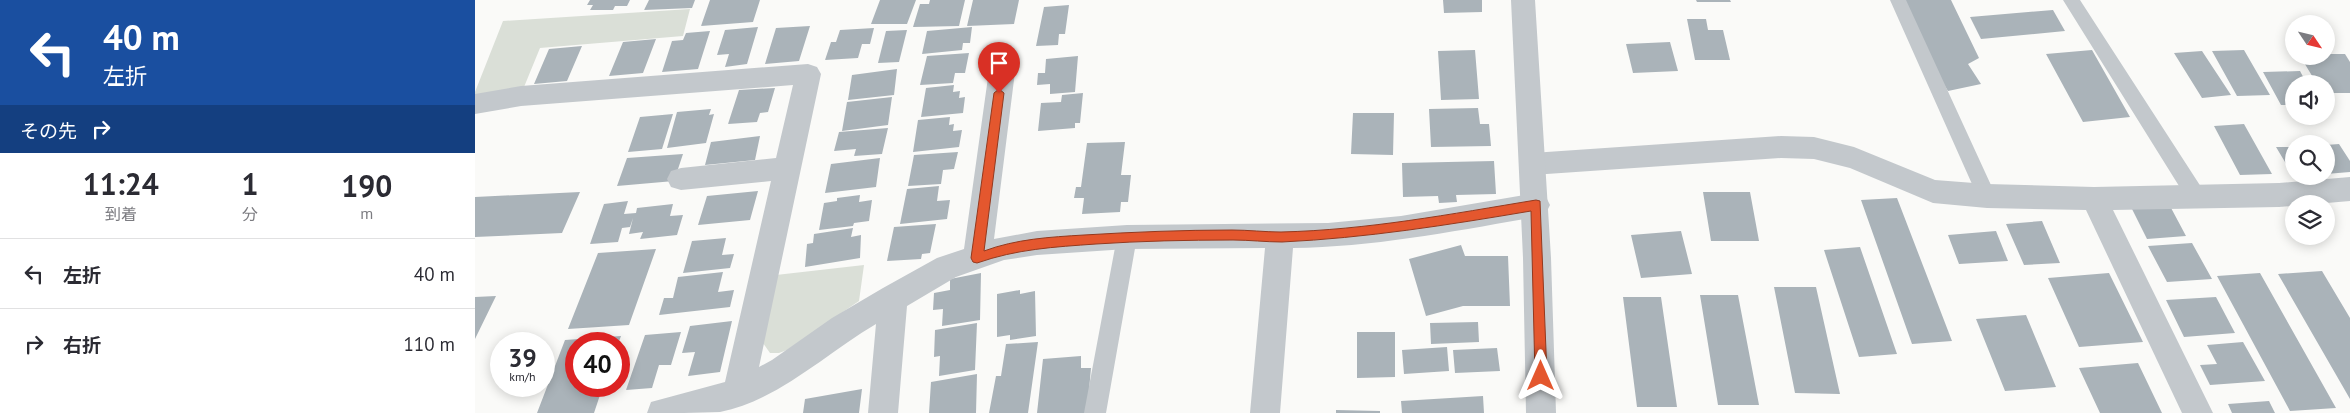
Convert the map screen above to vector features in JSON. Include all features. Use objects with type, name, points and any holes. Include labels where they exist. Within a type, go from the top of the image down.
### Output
[{"type":"street","points":[[1523,0],[1536,205],[1541,322],[1541,413]]},
{"type":"street","points":[[977,258],[1004,56]]},
{"type":"street","points":[[475,104],[521,96],[809,74],[738,393]]},
{"type":"street","points":[[1532,164],[1781,147],[1814,148],[1854,158],[1933,191],[1987,196],[2094,198],[2279,195],[2350,189]]},
{"type":"street","points":[[681,179],[787,168]]},
{"type":"street","points":[[2094,198],[2198,413]]},
{"type":"street","points":[[662,413],[738,393],[783,370],[842,328],[947,267],[1004,248],[1037,243],[1127,237],[1233,235],[1280,237],[1401,228],[1536,205]]},
{"type":"street","points":[[1265,413],[1280,237]]},
{"type":"street","points":[[883,413],[893,297]]},
{"type":"lane","points":[[1897,0],[1987,196]]},
{"type":"lane","points":[[2071,0],[2106,52],[2196,196]]},
{"type":"lane","points":[[1095,413],[1127,237]]},
{"type":"shaded area","points":[[690,9],[683,36],[540,48],[524,87],[475,97],[475,92],[503,21]]},
{"type":"shaded area","points":[[864,265],[859,301],[787,350],[779,353],[770,353],[763,343],[776,275]]},
{"type":"building","points":[[590,0],[630,0],[627,6],[615,6],[613,10],[590,10],[593,5],[587,5]]},
{"type":"building","points":[[649,0],[695,0],[692,8],[644,10]]},
{"type":"building","points":[[710,0],[760,0],[753,22],[701,26]]},
{"type":"building","points":[[880,0],[916,0],[907,24],[871,24]]},
{"type":"building","points":[[930,0],[965,0],[959,26],[913,27],[920,4],[929,4]]},
{"type":"building","points":[[973,0],[1019,0],[1014,24],[967,26]]},
{"type":"building","points":[[1443,0],[1482,0],[1482,12],[1444,13]]},
{"type":"building","points":[[1696,0],[1730,0],[1731,2],[1697,2]]},
{"type":"building","points":[[1901,0],[1951,0],[1979,58],[1968,64],[1981,84],[1948,91],[1929,61]]},
{"type":"building","points":[[1069,5],[1065,34],[1059,34],[1058,45],[1036,46],[1044,7]]},
{"type":"building","points":[[2053,10],[2065,31],[1981,39],[1970,17]]},
{"type":"building","points":[[1687,19],[1706,19],[1708,30],[1723,30],[1730,60],[1695,60]]},
{"type":"building","points":[[810,26],[799,61],[765,64],[776,28]]},
{"type":"building","points":[[758,27],[747,64],[725,67],[729,54],[717,55],[725,30]]},
{"type":"building","points":[[972,27],[970,43],[963,43],[962,50],[922,54],[927,31]]},
{"type":"building","points":[[874,28],[870,44],[862,44],[858,58],[825,60],[831,42],[836,42],[840,30]]},
{"type":"building","points":[[907,30],[899,62],[878,63],[886,31]]},
{"type":"building","points":[[710,31],[698,69],[662,72],[672,41],[683,40],[686,33]]},
{"type":"building","points":[[656,39],[643,73],[609,76],[623,42]]},
{"type":"building","points":[[1670,42],[1678,71],[1633,73],[1626,44]]},
{"type":"building","points":[[582,46],[567,81],[534,84],[549,49]]},
{"type":"building","points":[[1475,50],[1479,99],[1441,100],[1438,51]]},
{"type":"building","points":[[2092,50],[2130,117],[2083,122],[2046,54]]},
{"type":"building","points":[[2244,50],[2270,95],[2237,96],[2212,51]]},
{"type":"building","points":[[2202,51],[2231,95],[2202,98],[2174,53]]},
{"type":"building","points":[[969,53],[965,73],[955,73],[953,83],[920,85],[927,56]]},
{"type":"building","points":[[2335,54],[2345,54],[2350,62],[2350,93],[2335,93],[2335,75],[2312,75],[2305,65],[2335,65]]},
{"type":"building","points":[[1078,56],[1075,92],[1050,94],[1050,84],[1037,85],[1038,73],[1045,73],[1046,59]]},
{"type":"building","points":[[897,69],[894,95],[848,100],[852,75]]},
{"type":"building","points":[[2300,71],[2302,75],[2285,75],[2285,105],[2281,105],[2263,72]]},
{"type":"building","points":[[954,85],[953,92],[960,91],[959,98],[965,97],[963,113],[921,117],[926,88]]},
{"type":"building","points":[[775,88],[768,112],[760,113],[757,122],[728,124],[739,90]]},
{"type":"building","points":[[1083,93],[1080,123],[1075,123],[1075,128],[1038,131],[1041,103],[1061,102],[1062,95]]},
{"type":"building","points":[[892,97],[888,125],[842,131],[847,102]]},
{"type":"building","points":[[1478,108],[1480,124],[1489,124],[1491,146],[1431,147],[1429,109]]},
{"type":"building","points":[[711,109],[709,115],[714,114],[706,143],[667,148],[677,112]]},
{"type":"building","points":[[1353,113],[1394,113],[1393,155],[1351,154]]},
{"type":"building","points":[[673,114],[662,149],[628,152],[640,117]]},
{"type":"building","points":[[950,117],[949,125],[954,124],[953,131],[962,130],[959,147],[913,152],[918,120]]},
{"type":"building","points":[[2244,124],[2272,174],[2240,175],[2214,126]]},
{"type":"building","points":[[888,128],[882,154],[854,156],[856,149],[834,151],[839,132]]},
{"type":"building","points":[[760,136],[755,160],[705,165],[711,142]]},
{"type":"building","points":[[1125,142],[1121,175],[1131,175],[1128,202],[1121,202],[1120,212],[1082,214],[1084,198],[1074,198],[1076,187],[1081,187],[1087,143]]},
{"type":"building","points":[[2335,144],[2339,144],[2350,161],[2350,172],[2335,173]]},
{"type":"building","points":[[2276,147],[2285,147],[2285,162]]},
{"type":"building","points":[[958,152],[954,169],[943,170],[941,184],[908,186],[914,155]]},
{"type":"building","points":[[683,154],[674,181],[617,186],[627,158]]},
{"type":"building","points":[[880,158],[876,187],[825,193],[831,164]]},
{"type":"building","points":[[1494,161],[1496,194],[1456,195],[1457,202],[1439,203],[1438,196],[1403,197],[1402,163]]},
{"type":"building","points":[[939,186],[937,201],[950,200],[947,219],[900,224],[907,189]]},
{"type":"building","points":[[758,191],[750,220],[698,225],[707,196]]},
{"type":"building","points":[[580,192],[562,233],[475,237],[475,197]]},
{"type":"building","points":[[1703,192],[1750,192],[1759,241],[1711,241]]},
{"type":"building","points":[[860,195],[859,202],[872,200],[869,221],[854,223],[853,226],[819,230],[824,203],[837,201],[837,198]]},
{"type":"building","points":[[1897,198],[1952,341],[1912,344],[1861,200]]},
{"type":"building","points":[[628,201],[624,214],[636,213],[637,208],[673,204],[670,216],[683,215],[677,235],[640,239],[643,232],[629,234],[633,218],[630,227],[622,228],[618,242],[590,244],[604,204]]},
{"type":"building","points":[[2170,206],[2186,236],[2147,239],[2132,209]]},
{"type":"building","points":[[2042,221],[2060,263],[2024,265],[2006,224]]},
{"type":"building","points":[[936,224],[930,253],[922,254],[921,259],[887,261],[894,227]]},
{"type":"building","points":[[853,228],[851,237],[861,235],[860,258],[805,267],[807,244],[813,243],[814,234]]},
{"type":"building","points":[[1681,231],[1692,274],[1641,278],[1631,235]]},
{"type":"building","points":[[1996,231],[2008,261],[1959,264],[1948,235]]},
{"type":"building","points":[[726,238],[722,255],[734,254],[730,268],[683,273],[692,241]]},
{"type":"building","points":[[2192,243],[2212,279],[2167,282],[2148,246]]},
{"type":"building","points":[[1461,245],[1465,256],[1508,256],[1510,306],[1463,306],[1426,316],[1409,259]]},
{"type":"building","points":[[1860,247],[1897,354],[1859,357],[1824,250]]},
{"type":"building","points":[[656,249],[629,325],[568,329],[598,253]]},
{"type":"building","points":[[2322,271],[2350,318],[2350,399],[2278,274]]},
{"type":"building","points":[[723,272],[718,292],[734,290],[730,307],[659,315],[664,298],[673,298],[678,277]]},
{"type":"building","points":[[981,273],[980,320],[942,326],[943,309],[933,310],[934,293],[950,290],[950,279]]},
{"type":"building","points":[[2109,273],[2143,342],[2079,347],[2048,278]]},
{"type":"building","points":[[2260,273],[2336,408],[2290,411],[2217,276]]},
{"type":"building","points":[[1774,287],[1816,287],[1840,394],[1795,393]]},
{"type":"building","points":[[1020,290],[1020,294],[1035,291],[1036,336],[1010,340],[1010,335],[997,337],[997,294]]},
{"type":"building","points":[[1700,295],[1738,295],[1759,405],[1718,405]]},
{"type":"building","points":[[496,296],[475,339],[475,297]]},
{"type":"building","points":[[1623,297],[1661,297],[1677,407],[1637,407]]},
{"type":"building","points":[[2216,297],[2235,333],[2184,337],[2166,300]]},
{"type":"building","points":[[2026,315],[2056,387],[2005,391],[1976,319]]},
{"type":"building","points":[[732,321],[720,372],[688,376],[695,352],[682,353],[690,326]]},
{"type":"building","points":[[1478,322],[1479,342],[1431,344],[1430,323]]},
{"type":"building","points":[[977,323],[975,370],[939,376],[940,356],[934,357],[935,330]]},
{"type":"building","points":[[681,332],[671,365],[659,365],[652,388],[630,390],[630,378],[645,335]]},
{"type":"building","points":[[1357,332],[1395,332],[1395,377],[1357,378]]},
{"type":"building","points":[[565,340],[565,397],[599,397],[594,413],[537,413],[543,397],[555,397],[555,366]]},
{"type":"building","points":[[1038,342],[1028,413],[989,413],[996,376],[1001,376],[1006,344]]},
{"type":"building","points":[[2243,342],[2265,381],[2210,385],[2200,365],[2217,364],[2207,345]]},
{"type":"building","points":[[1447,347],[1449,371],[1404,374],[1402,350]]},
{"type":"building","points":[[1497,348],[1500,371],[1455,373],[1453,350]]},
{"type":"building","points":[[1081,356],[1081,368],[1091,368],[1087,413],[1037,413],[1043,359]]},
{"type":"building","points":[[2138,363],[2162,413],[2100,413],[2079,368]]},
{"type":"building","points":[[977,374],[976,413],[929,413],[931,382]]},
{"type":"building","points":[[862,389],[859,413],[803,413],[805,399]]},
{"type":"building","points":[[1483,396],[1484,413],[1402,413],[1401,401]]},
{"type":"building","points":[[2269,401],[2275,413],[2232,413],[2228,404]]},
{"type":"building","points":[[1336,410],[1380,411],[1380,413],[1336,413]]},
{"type":"route","points":[[999,93],[977,258],[1004,248],[1037,243],[1127,237],[1233,235],[1280,237],[1328,235],[1401,228],[1536,205],[1541,322],[1541,376]]}]
